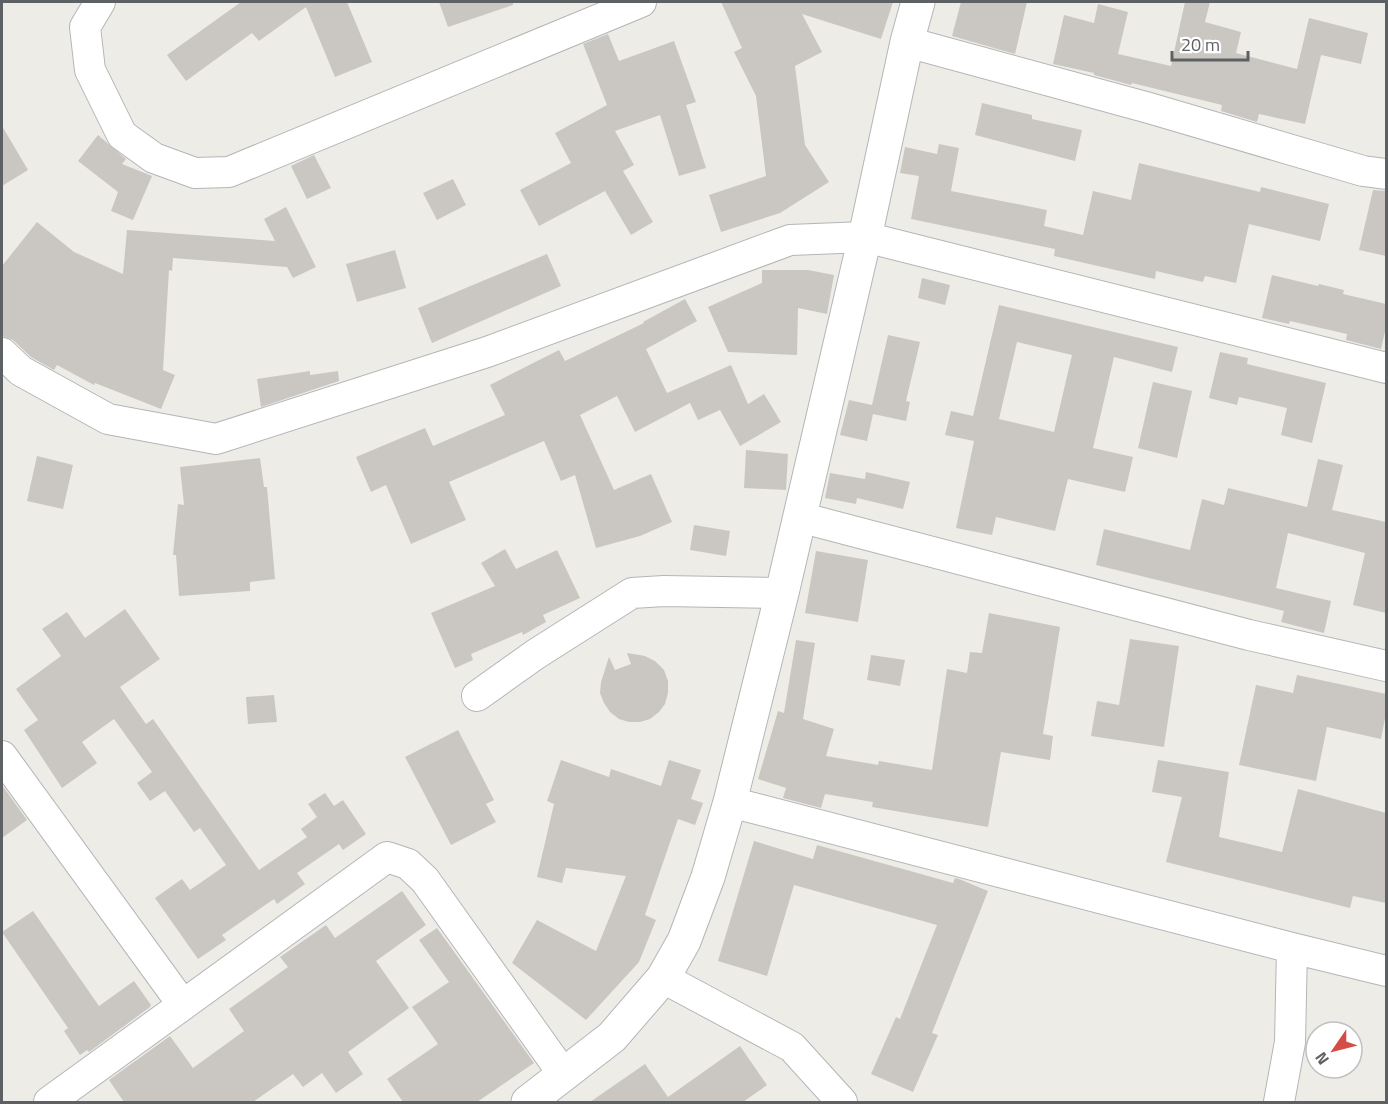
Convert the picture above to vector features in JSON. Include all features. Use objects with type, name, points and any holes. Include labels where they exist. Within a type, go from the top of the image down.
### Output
[{"type":"street","points":[[100,2],[85,27],[90,70],[122,135],[154,158],[195,173],[229,172],[588,12],[641,2]]},
{"type":"street","points":[[528,1102],[612,1037],[663,978],[684,941],[708,878],[730,802],[782,593],[918,2]]},
{"type":"street","points":[[907,42],[1149,108],[1363,171],[1386,174]]},
{"type":"street","points":[[2,353],[21,371],[108,419],[216,439],[487,352],[790,240],[865,237],[1386,368]]},
{"type":"street","points":[[799,518],[1249,635],[1386,666]]},
{"type":"street","points":[[477,696],[536,654],[632,593],[664,591],[782,593]]},
{"type":"street","points":[[2,756],[183,1005]]},
{"type":"street","points":[[730,802],[1386,971]]},
{"type":"street","points":[[49,1102],[387,857],[408,864],[425,880],[564,1075]]},
{"type":"street","points":[[1279,1102],[1290,1042],[1292,948]]},
{"type":"street","points":[[663,978],[792,1047],[842,1102]]},
{"type":"building","points":[[241,2],[347,2],[372,62],[335,77],[306,7],[259,41],[252,33],[186,81],[167,55]]},
{"type":"building","points":[[439,2],[513,2],[513,5],[448,27]]},
{"type":"building","points":[[721,2],[893,2],[881,39],[802,14],[822,52],[795,66],[805,145],[829,182],[780,213],[721,232],[709,195],[766,176],[756,96],[734,52],[742,48]]},
{"type":"building","points":[[961,2],[1027,2],[1015,54],[952,36]]},
{"type":"building","points":[[1185,2],[1210,2],[1205,22],[1241,32],[1236,53],[1297,69],[1309,18],[1368,33],[1361,64],[1321,55],[1305,124],[1259,114],[1257,122],[1221,111],[1222,105],[1132,83],[1131,85],[1094,75],[1094,73],[1053,64],[1064,15],[1094,23],[1098,4],[1128,12],[1118,54],[1171,66]]},
{"type":"building","points":[[608,34],[619,61],[674,41],[696,102],[686,105],[706,168],[679,176],[660,115],[615,131],[634,165],[623,171],[653,222],[631,235],[605,191],[539,226],[520,190],[571,163],[555,133],[607,105],[583,44]]},
{"type":"building","points":[[982,103],[1032,115],[1032,119],[1082,130],[1075,161],[975,135]]},
{"type":"building","points":[[2,126],[28,170],[2,186]]},
{"type":"building","points":[[98,135],[126,159],[122,164],[152,176],[133,220],[111,211],[118,192],[78,161]]},
{"type":"building","points":[[939,144],[959,148],[951,191],[1047,210],[1044,226],[1083,235],[1093,191],[1131,200],[1139,163],[1260,192],[1261,187],[1329,204],[1320,241],[1249,224],[1236,283],[1205,276],[1203,282],[1156,271],[1155,279],[1054,256],[1055,249],[911,219],[919,176],[900,173],[905,147],[937,154]]},
{"type":"building","points":[[314,155],[331,188],[307,199],[291,166]]},
{"type":"building","points":[[453,179],[466,205],[437,220],[423,193]]},
{"type":"building","points":[[1373,190],[1386,191],[1386,256],[1359,250]]},
{"type":"building","points":[[286,207],[316,267],[293,278],[287,267],[173,258],[172,271],[169,270],[163,370],[175,375],[161,409],[95,383],[94,385],[57,365],[54,370],[31,357],[13,340],[2,336],[2,266],[37,222],[74,252],[123,274],[127,230],[275,241],[264,219]]},
{"type":"building","points":[[395,250],[406,288],[357,302],[346,264]]},
{"type":"building","points":[[547,254],[561,286],[432,343],[418,308]]},
{"type":"building","points":[[762,270],[808,270],[834,275],[827,314],[798,308],[797,355],[728,352],[708,307],[762,283]]},
{"type":"building","points":[[1272,275],[1344,290],[1343,294],[1386,304],[1386,327],[1381,349],[1346,340],[1347,334],[1290,321],[1289,324],[1262,318]]},
{"type":"building","points":[[922,278],[950,285],[945,305],[918,298]]},
{"type":"building","points":[[685,299],[697,321],[646,349],[667,393],[731,365],[748,404],[764,394],[781,422],[740,446],[720,410],[698,420],[690,403],[635,432],[617,396],[580,415],[614,490],[651,474],[672,522],[640,536],[596,548],[575,475],[561,481],[544,441],[449,482],[466,520],[411,544],[386,485],[371,492],[356,457],[425,428],[433,446],[505,415],[490,385],[559,350],[565,361],[644,323]]},
{"type":"building","points":[[999,305],[1178,347],[1172,372],[1114,357],[1093,448],[1133,457],[1125,492],[1068,479],[1055,531],[996,517],[992,535],[956,528],[974,441],[945,435],[951,411],[973,416]],"holes":[[[1017,342],[1072,355],[1054,432],[999,419]]]},
{"type":"building","points":[[888,335],[920,342],[906,401],[910,402],[906,421],[873,414],[867,441],[840,435],[849,400],[872,405]]},
{"type":"building","points":[[1220,352],[1248,358],[1247,364],[1326,383],[1312,443],[1281,435],[1287,408],[1239,397],[1237,405],[1209,398]]},
{"type":"building","points":[[310,371],[310,375],[338,371],[339,381],[261,407],[257,379]]},
{"type":"building","points":[[1153,382],[1192,391],[1177,458],[1138,448]]},
{"type":"building","points":[[746,450],[788,454],[786,490],[744,488]]},
{"type":"building","points":[[37,456],[73,465],[63,509],[27,501]]},
{"type":"building","points":[[260,458],[264,487],[267,487],[275,579],[250,582],[250,591],[179,596],[176,555],[173,555],[178,504],[184,505],[180,467]]},
{"type":"building","points":[[1318,459],[1343,465],[1332,510],[1386,522],[1386,613],[1353,605],[1365,553],[1288,533],[1276,588],[1331,601],[1324,633],[1281,622],[1284,611],[1096,565],[1104,529],[1190,550],[1202,499],[1224,505],[1228,488],[1307,507]]},
{"type":"building","points":[[866,472],[910,482],[903,509],[857,498],[856,504],[825,498],[830,473],[865,479]]},
{"type":"building","points":[[694,525],[730,531],[726,556],[690,550]]},
{"type":"building","points":[[505,549],[516,569],[557,550],[580,598],[543,615],[546,622],[523,635],[522,632],[471,654],[473,660],[455,668],[431,613],[495,586],[481,563]]},
{"type":"building","points":[[816,551],[868,560],[858,622],[805,613]]},
{"type":"building","points":[[125,609],[160,659],[120,687],[146,724],[153,719],[259,870],[307,837],[301,829],[317,817],[308,804],[325,793],[334,806],[343,800],[366,834],[343,850],[339,844],[297,873],[305,884],[277,904],[274,899],[222,935],[226,940],[198,959],[155,898],[182,879],[190,890],[226,865],[200,828],[194,832],[165,791],[150,801],[137,783],[152,772],[114,719],[82,742],[97,763],[62,788],[24,730],[38,720],[16,689],[61,656],[42,629],[67,612],[85,638]]},
{"type":"building","points":[[989,613],[1060,627],[1043,734],[1053,736],[1050,760],[1001,752],[988,827],[872,807],[873,802],[825,794],[821,808],[783,798],[786,788],[758,779],[778,711],[784,713],[796,640],[815,643],[803,719],[834,729],[826,756],[878,765],[879,761],[932,770],[947,669],[967,673],[970,652],[982,653]]},
{"type":"building","points":[[1130,639],[1179,646],[1164,747],[1091,736],[1097,701],[1119,705]]},
{"type":"building","points":[[627,653],[645,656],[655,661],[664,670],[668,681],[665,704],[650,719],[640,722],[619,719],[610,712],[600,693],[609,657],[615,670],[631,664]]},
{"type":"building","points":[[871,655],[905,660],[900,686],[867,680]]},
{"type":"building","points":[[1297,675],[1386,694],[1386,713],[1381,739],[1327,727],[1316,781],[1239,765],[1256,685],[1293,693]]},
{"type":"building","points":[[274,695],[277,722],[248,724],[246,697]]},
{"type":"building","points":[[458,730],[494,800],[486,804],[496,822],[451,845],[405,757]]},
{"type":"building","points":[[561,760],[609,777],[611,769],[661,786],[669,760],[701,770],[691,799],[703,803],[695,825],[678,819],[645,915],[656,920],[639,962],[586,1020],[512,963],[537,920],[596,951],[626,876],[566,868],[562,883],[537,877],[554,804],[547,801]]},
{"type":"building","points":[[1158,760],[1229,772],[1219,837],[1282,852],[1298,789],[1386,813],[1386,903],[1353,896],[1350,908],[1166,862],[1182,797],[1152,792]]},
{"type":"building","points":[[2,785],[27,820],[2,838]]},
{"type":"building","points":[[754,841],[813,859],[817,845],[953,883],[955,878],[959,879],[988,891],[932,1033],[938,1035],[913,1092],[871,1074],[896,1017],[900,1019],[937,925],[794,885],[767,976],[718,961]]},
{"type":"building","points":[[402,891],[426,925],[376,961],[409,1008],[348,1052],[363,1074],[336,1093],[322,1073],[303,1087],[293,1074],[253,1102],[124,1102],[109,1080],[170,1036],[193,1068],[244,1031],[229,1009],[288,967],[280,957],[326,925],[335,938]]},
{"type":"building","points":[[33,911],[99,1006],[134,981],[151,1005],[89,1052],[87,1050],[80,1055],[64,1031],[68,1028],[2,932]]},
{"type":"building","points":[[437,928],[534,1063],[477,1102],[403,1102],[387,1079],[438,1044],[412,1007],[449,982],[419,940]]},
{"type":"building","points":[[740,1046],[767,1085],[743,1102],[590,1102],[645,1064],[668,1097]]}]
